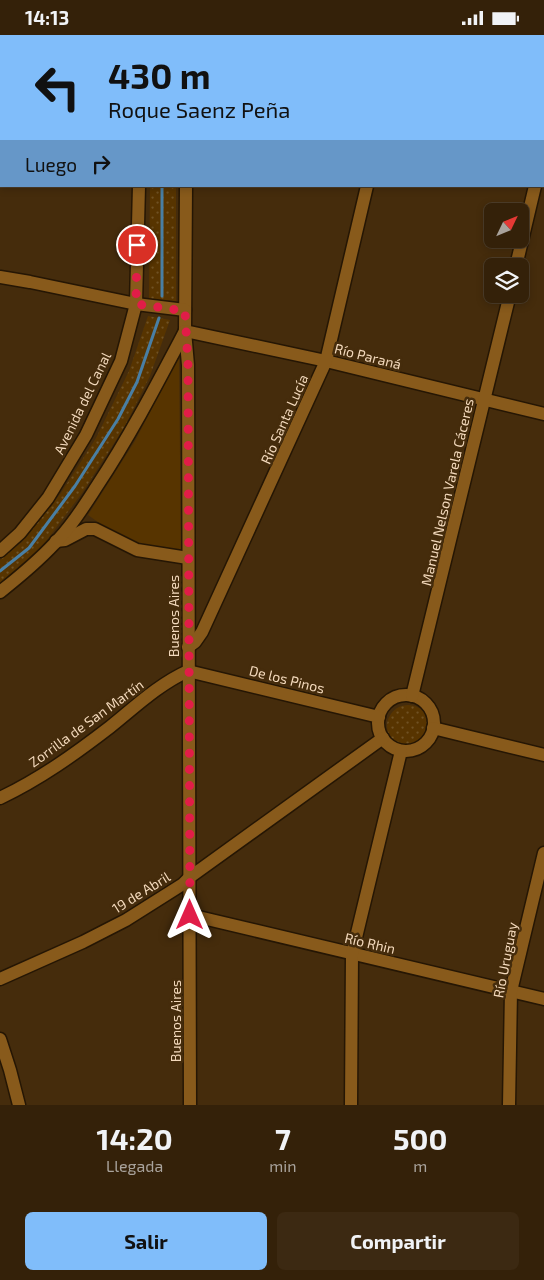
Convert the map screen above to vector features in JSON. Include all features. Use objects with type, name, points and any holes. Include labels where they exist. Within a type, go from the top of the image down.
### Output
[{"type":"street","name":"Avenida del Canal","points":[[0,551],[20,533],[48,498],[86,435],[121,361],[136,304],[139,187]]},
{"type":"street","name":"Buenos Aires","points":[[186,187],[185,331],[188,365],[190,1105]]},
{"type":"street","name":"Río Santa Lucía","points":[[188,647],[195,642],[202,632],[326,361],[366,187]]},
{"type":"street","points":[[518,258],[536,187]]},
{"type":"street","points":[[0,277],[136,304],[185,311]]},
{"type":"street","name":"Manuel Nelson Varela Cáceres","points":[[412,696],[508,303]]},
{"type":"street","points":[[0,592],[19,577],[56,541],[81,510],[118,454],[185,331]]},
{"type":"street","name":"Río Paraná","points":[[185,331],[326,361],[544,414]]},
{"type":"street","points":[[56,541],[86,529],[95,529],[137,550],[188,558]]},
{"type":"street","name":"De los Pinos","points":[[188,671],[379,717]]},
{"type":"street","name":"Zorrilla de San Martín","points":[[0,798],[65,761],[159,688],[188,671]]},
{"type":"street","points":[[403,695],[412,696],[420,699],[431,712],[434,720],[433,728],[430,737],[425,743],[410,751],[401,751],[383,739],[378,724],[379,717],[382,709],[395,697],[403,695]]},
{"type":"street","points":[[433,728],[544,755]]},
{"type":"street","name":"19 de Abril","points":[[0,979],[84,942],[126,920],[183,884],[190,877],[383,739]]},
{"type":"street","points":[[351,1105],[352,954],[401,751]]},
{"type":"street","name":"Río Uruguay","points":[[509,1105],[511,991],[544,853]]},
{"type":"street","name":"Río Rhin","points":[[190,915],[544,999]]},
{"type":"street","points":[[0,1039],[19,1105]]},
{"type":"shaded area","points":[[150,187],[176,187],[176,301],[149,299]]},
{"type":"shaded area","points":[[148,316],[170,320],[150,376],[125,426],[82,493],[38,552],[0,583],[0,560],[22,542],[61,493],[96,438],[129,371]]},
{"type":"shaded area","points":[[179,356],[181,554],[133,547],[88,515],[135,441]]},
{"type":"shaded area","points":[[408,705],[423,711],[429,726],[423,741],[408,747],[393,741],[387,726],[393,711]]},
{"type":"waterway","points":[[162,187],[162,296]]},
{"type":"waterway","points":[[0,571],[29,548],[75,486],[118,419],[137,382],[159,318]]},
{"type":"route","points":[[137,245],[136,304],[185,311],[188,365],[190,915]]}]
